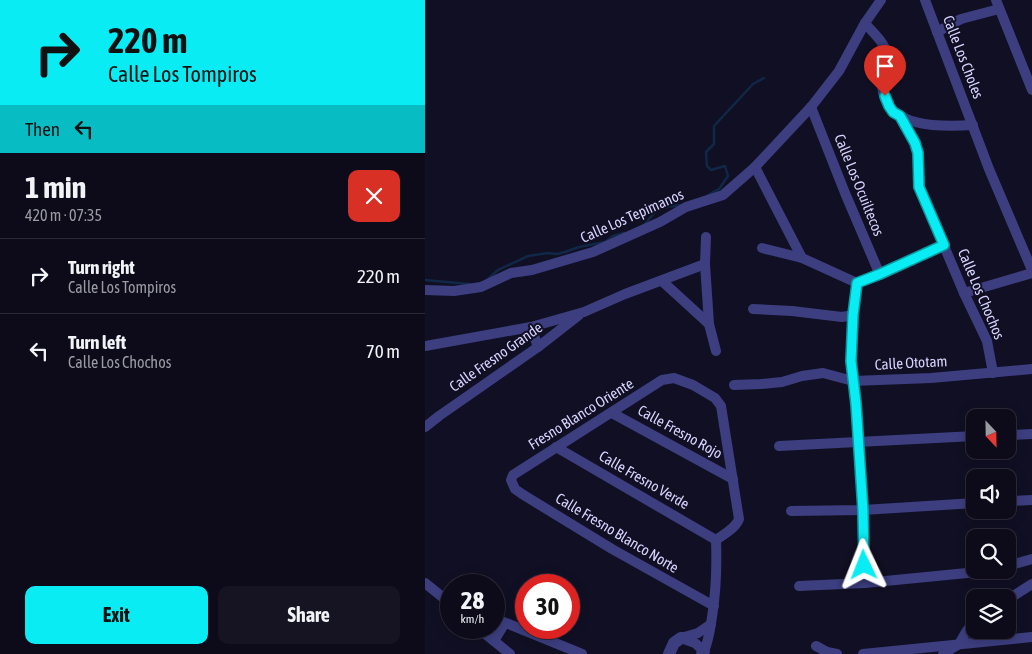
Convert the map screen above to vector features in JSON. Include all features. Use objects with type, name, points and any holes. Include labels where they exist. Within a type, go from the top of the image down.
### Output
[{"type":"street","name":"Calle Los Tepimanos","points":[[425,290],[454,291],[481,287],[511,273],[532,270],[593,252],[660,222],[686,207],[723,195],[755,167],[811,107],[839,71],[865,24],[881,0]]},
{"type":"street","name":"Calle Los Choles","points":[[925,0],[989,169],[1032,270]]},
{"type":"street","points":[[937,32],[961,19],[997,4],[1032,90]]},
{"type":"street","points":[[865,24],[881,41],[886,50],[887,55],[882,85],[893,112],[910,120],[933,125],[949,127],[973,125]]},
{"type":"street","points":[[1022,66],[1032,62]]},
{"type":"street","name":"Calle Los Ocuiltecos","points":[[811,107],[880,274]]},
{"type":"street","name":"Calle Los Chochos","points":[[900,116],[916,148],[919,163],[919,187],[964,294],[987,341],[993,372]]},
{"type":"street","points":[[755,167],[802,258]]},
{"type":"street","points":[[706,237],[705,264],[709,324],[716,351]]},
{"type":"street","points":[[762,248],[802,258],[857,283],[944,245]]},
{"type":"street","name":"Calle Fresno Grande","points":[[425,346],[531,327],[584,312],[625,294],[705,264]]},
{"type":"street","points":[[964,294],[1032,274]]},
{"type":"street","points":[[662,280],[709,324]]},
{"type":"street","points":[[857,283],[853,315],[851,361],[859,442],[865,583]]},
{"type":"street","points":[[753,309],[842,317],[853,315]]},
{"type":"street","name":"Calle Fresno Grande","points":[[425,427],[584,312]]},
{"type":"street","points":[[531,327],[538,347]]},
{"type":"street","name":"Calle Ototam","points":[[734,385],[782,382],[802,376],[823,373],[853,381],[931,378],[1032,369]]},
{"type":"street","name":"Fresno Blanco Oriente","points":[[511,480],[516,472],[663,380],[671,378],[693,386],[719,401],[733,479]]},
{"type":"street","name":"Calle Fresno Rojo","points":[[612,412],[733,479]]},
{"type":"street","points":[[1016,435],[1032,434]]},
{"type":"street","points":[[779,446],[966,436]]},
{"type":"street","name":"Calle Fresno Verde","points":[[556,447],[716,540]]},
{"type":"street","points":[[681,638],[695,643],[703,652],[708,643],[714,606],[717,560],[716,540],[734,527],[739,519],[733,479]]},
{"type":"street","name":"Calle Fresno Blanco Norte","points":[[511,480],[515,489],[522,494],[612,549],[714,606]]},
{"type":"street","points":[[1016,501],[1032,500]]},
{"type":"street","points":[[791,512],[966,504]]},
{"type":"street","points":[[1016,563],[1032,559]]},
{"type":"street","points":[[799,586],[865,583],[966,573]]},
{"type":"street","points":[[425,583],[440,594]]},
{"type":"street","points":[[1016,594],[1032,584]]},
{"type":"street","points":[[505,623],[580,654]]},
{"type":"street","points":[[669,654],[673,643],[681,638],[698,633],[711,624]]},
{"type":"street","points":[[943,654],[959,644],[966,632]]},
{"type":"street","points":[[863,654],[1032,637]]},
{"type":"street","points":[[491,639],[510,654]]},
{"type":"street","points":[[816,646],[827,652],[837,654]]},
{"type":"waterway","points":[[708,195],[719,189],[728,176],[725,166],[711,170],[707,166],[706,152],[714,144],[714,126],[753,84],[764,78]]},
{"type":"waterway","points":[[645,224],[654,213],[662,208],[680,205]]},
{"type":"waterway","points":[[488,279],[498,270],[528,256],[548,253],[557,254],[605,242],[613,236],[624,233]]},
{"type":"waterway","points":[[425,280],[469,284]]},
{"type":"route","points":[[864,565],[863,510],[856,404],[851,361],[853,315],[857,283],[944,245],[919,187],[919,163],[915,143],[900,116],[893,112],[889,106],[885,96]]}]
